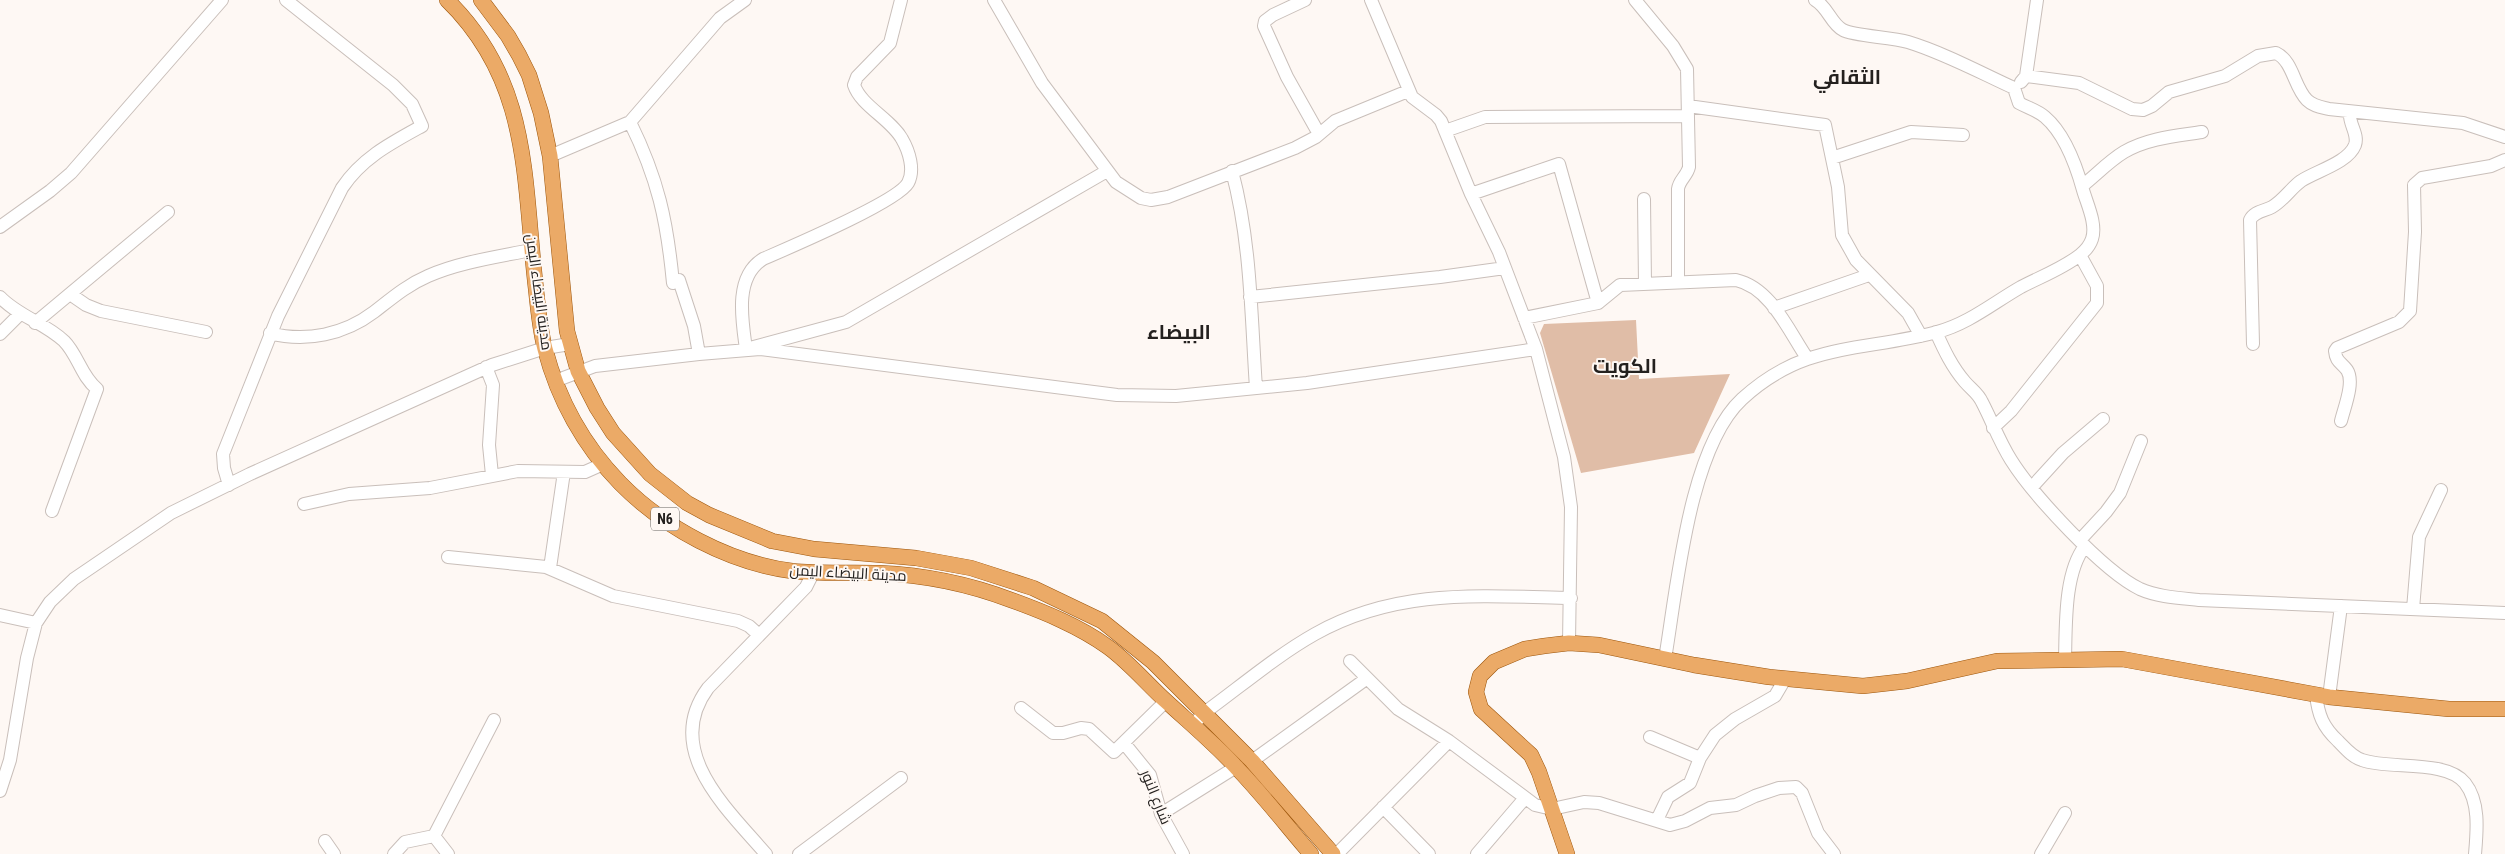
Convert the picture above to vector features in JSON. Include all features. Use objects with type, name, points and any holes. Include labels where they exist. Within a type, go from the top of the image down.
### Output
[{"type":"main road","name":"مدينة البيضاء اليمن","points":[[447,0],[468,23],[488,53],[510,100],[522,147],[531,250],[544,348],[555,381],[574,423],[603,464],[635,497],[676,528],[694,538],[752,561],[782,569],[813,572],[934,578],[1011,599],[1053,617],[1108,647],[1128,663],[1236,767],[1311,854]]},
{"type":"main road","name":"مدينة البيضاء اليمن","points":[[481,0],[508,36],[528,75],[541,112],[550,156],[570,344],[578,371],[597,408],[613,432],[650,474],[687,503],[732,526],[772,541],[814,549],[916,558],[949,563],[992,574],[1033,588],[1082,611],[1118,632],[1153,662],[1252,761],[1333,854]]},
{"type":"main road","points":[[813,572],[814,549]]},
{"type":"main road","points":[[1567,854],[1532,755],[1481,709],[1476,692],[1480,676],[1494,662],[1524,649],[1569,643],[1598,645],[1665,659],[1785,679],[1848,685],[1876,685],[1907,680],[1980,663],[2013,659],[2139,661],[2323,696],[2449,708],[2505,709]]},
{"type":"street","points":[[0,227],[50,191],[71,173],[222,0]]},
{"type":"street","points":[[228,485],[224,468],[224,454],[270,333],[350,177],[372,155],[422,126],[412,104],[399,90],[286,0]]},
{"type":"street","points":[[550,156],[630,122],[720,18],[745,0]]},
{"type":"street","points":[[746,349],[743,299],[745,281],[750,268],[762,259],[875,206],[904,189],[909,181],[910,163],[903,140],[890,123],[860,96],[854,85],[857,77],[890,43],[901,0]]},
{"type":"street","points":[[994,0],[1042,83],[1108,171],[1123,188],[1141,198],[1151,200],[1168,197],[1295,148],[1344,117],[1408,91]]},
{"type":"street","points":[[1305,0],[1280,5],[1267,18],[1264,26],[1287,77],[1319,134]]},
{"type":"street","points":[[1634,0],[1673,46],[1687,70],[1689,167],[1678,189],[1678,282]]},
{"type":"street","points":[[1665,659],[1689,522],[1701,470],[1713,440],[1741,399],[1772,376],[1807,358],[1921,336],[1968,320],[2020,288],[2080,255],[2092,241],[2094,231],[2082,186],[2067,148],[2044,116],[2019,103],[2014,88],[1925,48],[1886,36],[1845,31],[1837,26],[1824,5],[1815,0]]},
{"type":"street","points":[[2014,88],[2026,76],[2037,0]]},
{"type":"street","points":[[1376,2],[1408,91],[1412,97],[1436,115],[1445,131],[1470,194],[1505,268],[1536,349],[1564,457],[1571,507],[1569,643]]},
{"type":"street","points":[[2026,76],[2079,83],[2132,109],[2143,110],[2152,106],[2169,92],[2225,76],[2258,56],[2276,54],[2286,61],[2308,101],[2329,109],[2463,123],[2505,137]]},
{"type":"street","points":[[1445,131],[1485,117],[1688,111],[1825,125],[1838,187],[1842,236],[1849,250],[1869,275],[1905,309],[1921,336]]},
{"type":"street","points":[[2253,344],[2250,220],[2256,213],[2279,202],[2299,183],[2324,171],[2352,151],[2356,137],[2350,122],[2350,112]]},
{"type":"street","points":[[630,122],[656,181],[670,248],[673,283],[680,280],[694,326],[698,354]]},
{"type":"street","points":[[1832,158],[1911,132],[1962,135]]},
{"type":"street","points":[[2082,186],[2118,156],[2136,146],[2160,139],[2202,132]]},
{"type":"street","points":[[2341,421],[2349,379],[2347,370],[2337,362],[2335,351],[2337,348],[2399,322],[2410,311],[2415,232],[2414,185],[2422,178],[2491,166],[2505,160]]},
{"type":"street","points":[[1470,194],[1559,164],[1598,303]]},
{"type":"street","points":[[555,381],[595,366],[746,349],[846,322],[1108,171]]},
{"type":"street","points":[[1232,171],[1240,201],[1246,241],[1256,388]]},
{"type":"street","points":[[1644,199],[1645,284]]},
{"type":"street","points":[[35,323],[168,212]]},
{"type":"street","points":[[270,333],[298,338],[325,335],[366,318],[407,286],[436,272],[531,250]]},
{"type":"street","points":[[1993,428],[2038,378],[2098,303],[2097,286],[2080,255]]},
{"type":"street","points":[[1250,297],[1440,277],[1505,268]]},
{"type":"street","points":[[1774,308],[1869,275]]},
{"type":"street","points":[[1524,318],[1598,303],[1620,285],[1722,280],[1746,282],[1764,294],[1807,358]]},
{"type":"street","points":[[70,294],[86,306],[101,311],[206,332]]},
{"type":"street","points":[[0,297],[20,314],[65,342],[84,375],[97,389],[52,511]]},
{"type":"street","points":[[0,334],[20,314]]},
{"type":"street","points":[[1936,332],[1949,359],[1964,381],[1978,395],[1993,428],[2011,460],[2032,487],[2082,543],[2120,576],[2139,588],[2157,594],[2199,600],[2505,613]]},
{"type":"street","points":[[0,791],[10,760],[26,658],[36,623],[42,612],[60,591],[88,569],[171,513],[228,485],[486,367],[544,348],[570,344]]},
{"type":"street","points":[[746,349],[783,352],[1117,395],[1176,396],[1256,388],[1536,349]]},
{"type":"street","points":[[486,367],[493,384],[490,445],[492,475]]},
{"type":"street","points":[[2032,487],[2063,453],[2103,419]]},
{"type":"street","points":[[2066,659],[2067,602],[2082,543],[2120,493],[2141,441]]},
{"type":"street","points":[[304,504],[349,494],[422,489],[518,471],[591,471],[603,464]]},
{"type":"street","points":[[550,568],[564,472]]},
{"type":"street","points":[[2413,609],[2418,537],[2441,490]]},
{"type":"street","points":[[448,557],[463,557],[550,568],[591,588],[613,596],[738,621],[749,626],[759,635]]},
{"type":"street","points":[[766,854],[702,774],[694,750],[693,718],[701,698],[716,679],[806,587],[813,572]]},
{"type":"street","points":[[1193,724],[1307,639],[1339,622],[1379,607],[1412,600],[1446,596],[1570,598]]},
{"type":"street","points":[[2341,606],[2318,712],[2322,723],[2332,736],[2360,760],[2451,773],[2464,782],[2471,795],[2476,813],[2475,854]]},
{"type":"street","points":[[0,616],[36,623]]},
{"type":"street","points":[[1350,661],[1398,709],[1449,741],[1535,806],[1552,809],[1591,802],[1658,820],[1663,824],[1677,824],[1710,808],[1736,805],[1762,793],[1784,786],[1796,787],[1802,793],[1818,833],[1834,854]]},
{"type":"street","points":[[1252,761],[1366,679]]},
{"type":"street","points":[[1658,820],[1668,797],[1690,783],[1700,758],[1720,730],[1775,696],[1785,679]]},
{"type":"street","points":[[1021,708],[1053,732],[1063,733],[1085,727],[1114,752],[1166,701]]},
{"type":"street","points":[[434,836],[494,720]]},
{"type":"street","points":[[1650,737],[1700,758]]},
{"type":"street","points":[[1337,854],[1449,741]]},
{"type":"street","name":"شارع النور","points":[[1124,743],[1150,775],[1161,814],[1183,854]]},
{"type":"street","points":[[1161,814],[1236,767]]},
{"type":"street","points":[[799,854],[902,778]]},
{"type":"street","points":[[1476,854],[1524,798]]},
{"type":"street","points":[[1383,807],[1429,854]]},
{"type":"street","points":[[2041,854],[2065,813]]},
{"type":"street","points":[[394,854],[405,842],[434,836]]},
{"type":"street","points":[[434,836],[448,854]]},
{"type":"street","points":[[326,841],[334,854]]},
{"type":"shaded area","points":[[1636,320],[1639,379],[1730,374],[1694,453],[1581,473],[1540,333],[1544,324]]},
{"type":"district","name":"الثقافي","points":[[1847,77]]},
{"type":"district","name":"البيضاء","points":[[1179,332]]},
{"type":"district","name":"الكويت","points":[[1625,366]]}]
